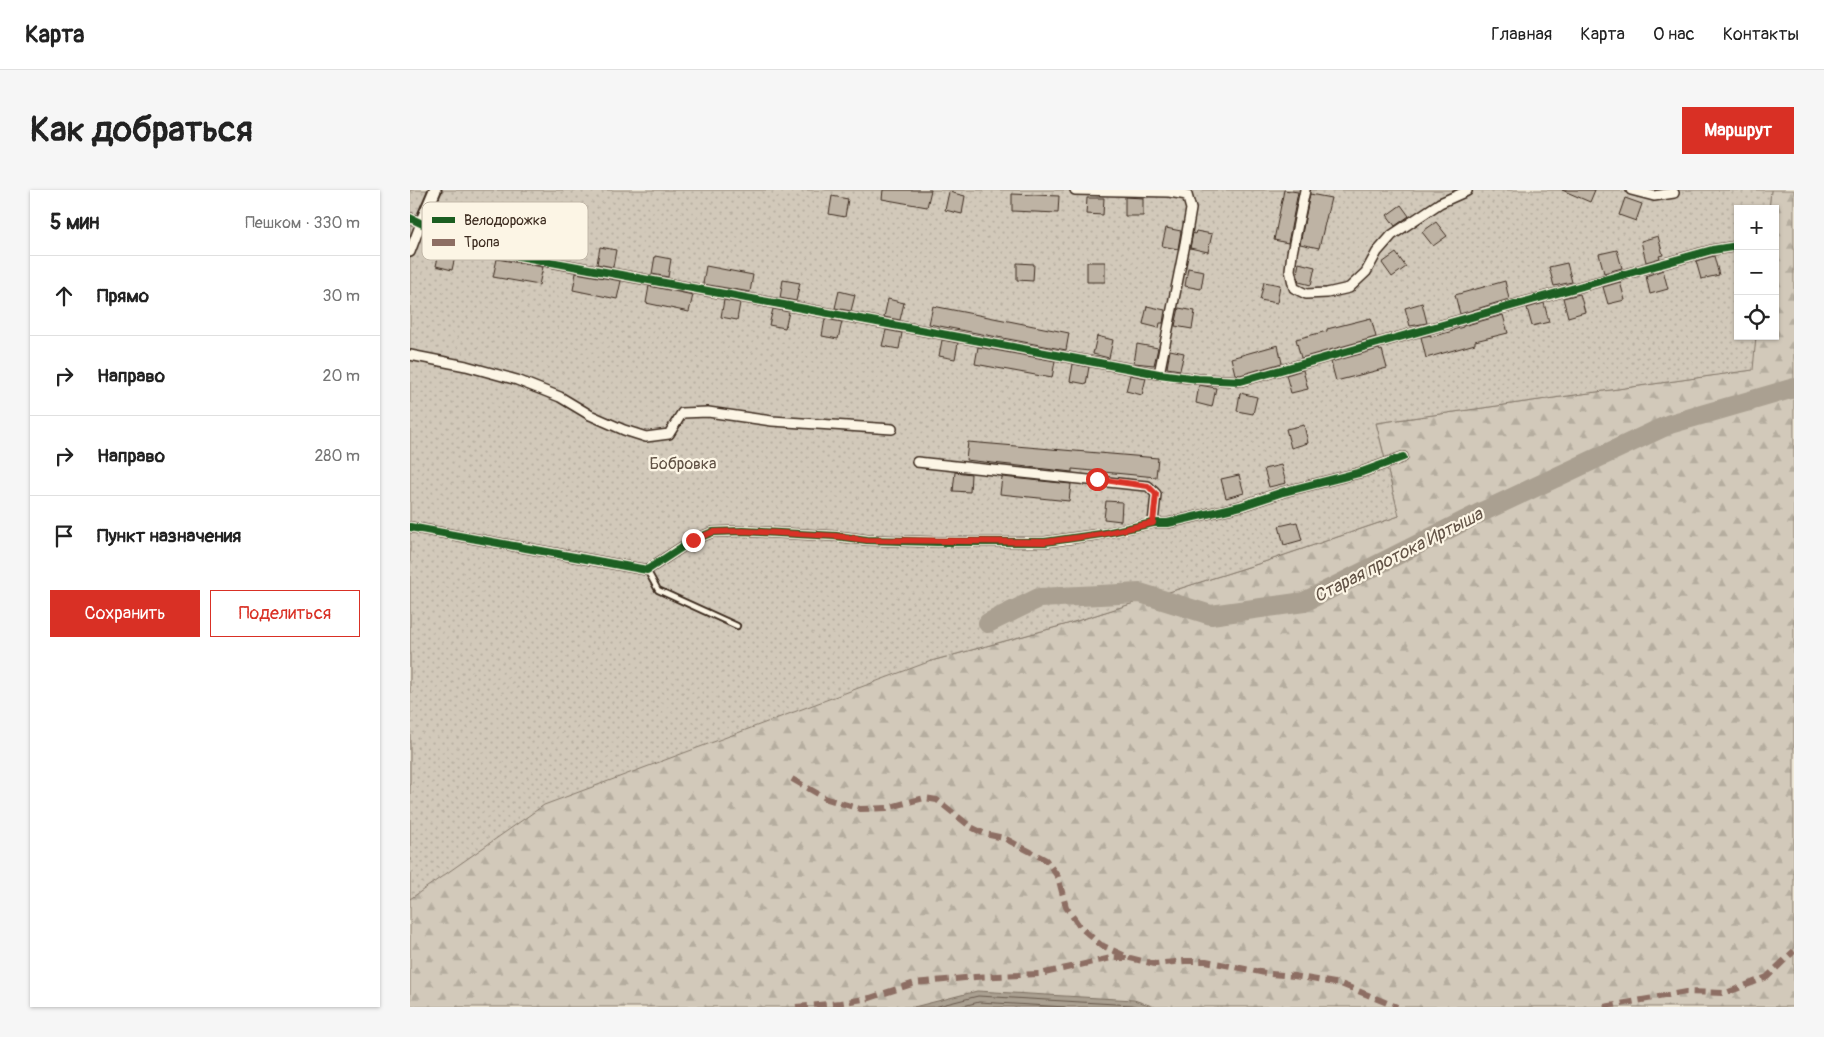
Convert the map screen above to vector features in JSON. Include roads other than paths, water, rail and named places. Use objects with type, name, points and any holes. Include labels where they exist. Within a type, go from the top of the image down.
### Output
[{"type":"street","points":[[430,202],[435,190]]},
{"type":"street","points":[[1075,190],[1169,192],[1187,195],[1191,209],[1159,374]]},
{"type":"street","points":[[1305,190],[1290,270],[1294,288],[1306,294],[1327,293],[1349,288],[1366,272],[1377,252],[1392,236],[1440,203],[1466,191]]},
{"type":"street","points":[[1631,190],[1654,196],[1674,193]]},
{"type":"street","points":[[410,218],[421,223],[410,252]]},
{"type":"street","points":[[545,260],[1159,374],[1241,382],[1712,250],[1734,247]]},
{"type":"street","points":[[410,355],[466,366],[517,380],[560,397],[590,415],[624,430],[646,437],[669,434],[682,413],[708,412],[772,420],[892,429]]},
{"type":"street","points":[[410,526],[647,570],[693,540],[713,532],[743,531],[836,536],[867,540],[1045,542],[1102,534],[1153,523],[1168,523],[1241,506],[1283,492],[1362,472],[1403,457]]},
{"type":"street","points":[[917,462],[1097,479],[1148,486],[1156,494],[1153,523]]},
{"type":"lane","points":[[647,570],[658,590],[737,626]]},
{"type":"water","points":[[977,991],[1134,1000],[1155,1007],[914,1007]]},
{"type":"waterway","name":"Старая протока Иртыша","points":[[988,623],[1039,598],[1140,593],[1211,615],[1304,602],[1484,511],[1670,424],[1794,388]]},
{"type":"park label","name":"Бобровка","points":[[683,463]]}]
